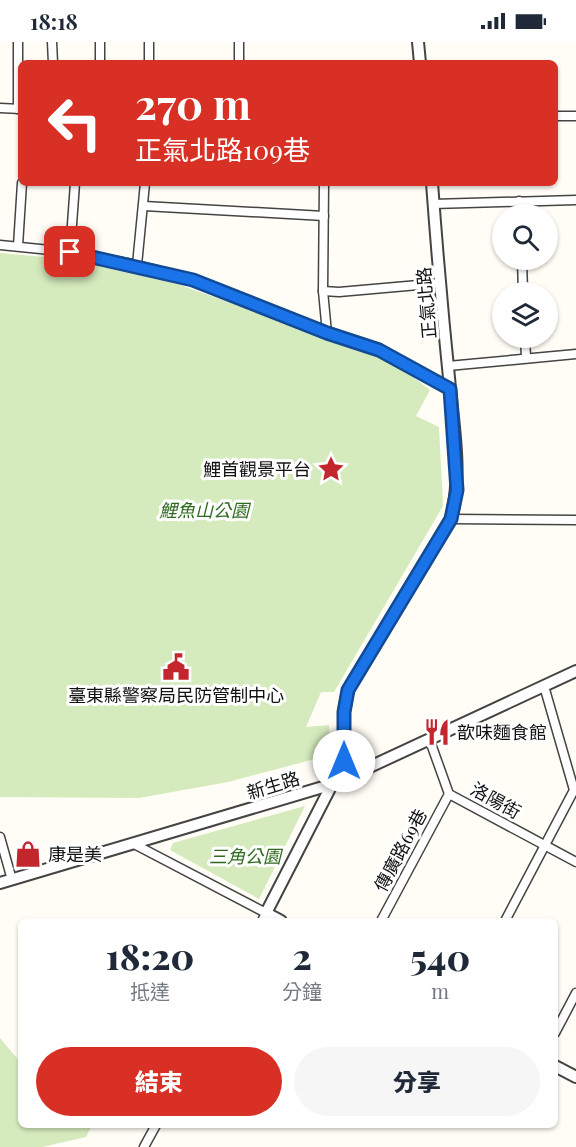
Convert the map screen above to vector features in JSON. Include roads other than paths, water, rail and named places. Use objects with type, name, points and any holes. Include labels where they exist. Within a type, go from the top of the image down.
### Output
[{"type":"street","points":[[18,42],[18,60]]},
{"type":"street","points":[[52,42],[53,60]]},
{"type":"street","points":[[100,42],[100,60]]},
{"type":"street","points":[[148,42],[148,60]]},
{"type":"street","points":[[239,42],[239,60]]},
{"type":"street","points":[[418,42],[420,60]]},
{"type":"street","points":[[0,108],[18,109]]},
{"type":"street","points":[[558,116],[576,116]]},
{"type":"street","points":[[18,246],[22,186]]},
{"type":"street","points":[[70,252],[75,186]]},
{"type":"street","points":[[137,265],[145,186]]},
{"type":"street","points":[[324,186],[323,291],[327,333]]},
{"type":"street","name":"正氣北路","points":[[264,917],[344,761],[344,712],[348,690],[451,519],[457,490],[432,186]]},
{"type":"street","points":[[433,204],[576,200]]},
{"type":"street","points":[[144,206],[324,216]]},
{"type":"street","points":[[0,245],[70,252],[137,265],[193,280],[327,333],[379,350],[450,389]]},
{"type":"street","points":[[323,291],[339,292],[441,283]]},
{"type":"street","points":[[526,348],[526,357]]},
{"type":"street","points":[[448,366],[576,354]]},
{"type":"street","points":[[451,519],[576,520]]},
{"type":"street","name":"新生路","points":[[0,883],[333,784],[430,741],[576,671]]},
{"type":"street","points":[[507,918],[574,790],[544,686]]},
{"type":"street","name":"洛陽街","points":[[430,741],[449,794],[576,862]]},
{"type":"street","name":"傳廣路69巷","points":[[383,918],[449,794]]},
{"type":"street","points":[[0,837],[12,880]]},
{"type":"street","points":[[134,844],[264,917]]},
{"type":"street","points":[[558,1027],[576,993]]},
{"type":"street","points":[[558,1068],[576,1077]]},
{"type":"street","points":[[144,1147],[154,1128]]},
{"type":"place","name":"鯉首觀景平台","points":[[331,469]]},
{"type":"place","name":"臺東縣警察局民防管制中心","points":[[176,667]]},
{"type":"place","name":"歆味麵食館","points":[[437,732]]},
{"type":"place","name":"康是美","points":[[28,854]]},
{"type":"park label","name":"鯉魚山公園","points":[[204,510]]},
{"type":"park label","name":"三角公園","points":[[245,856]]}]
